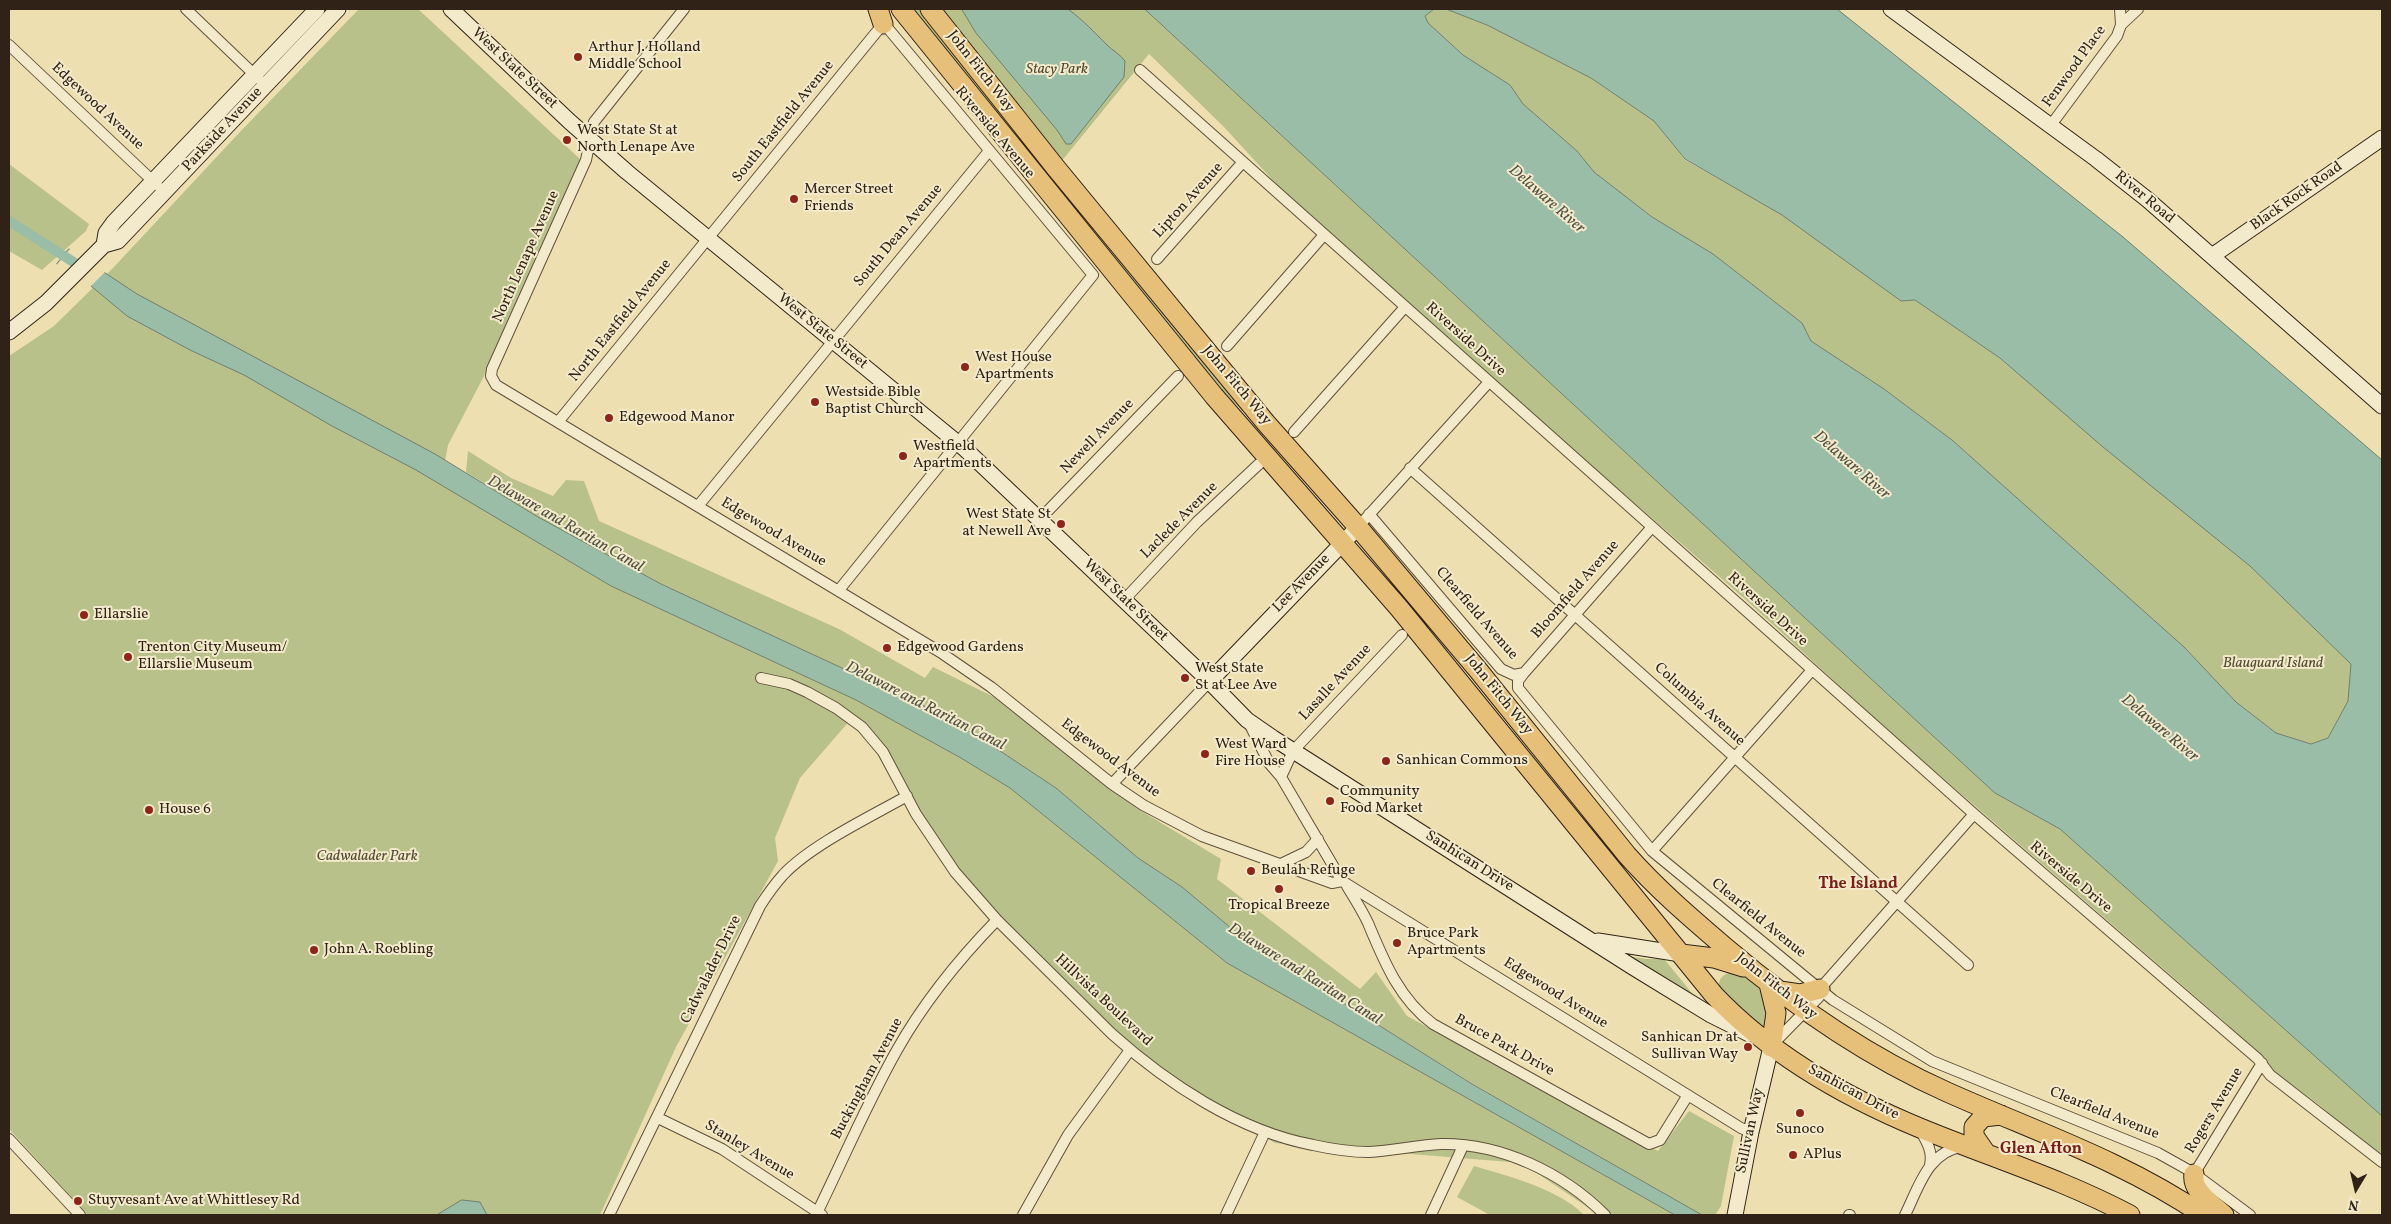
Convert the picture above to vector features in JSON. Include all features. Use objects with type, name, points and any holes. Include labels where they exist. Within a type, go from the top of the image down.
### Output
[{"type":"highway","name":"John Fitch Way","points":[[901,9],[1214,396],[1414,626],[1714,995],[1765,1043]]},
{"type":"highway","name":"John Fitch Way","points":[[930,9],[1056,168],[1266,424],[1363,520],[1650,881],[1773,987],[1805,1011],[1892,1065],[1948,1093],[2112,1163],[2161,1189],[2203,1215]]},
{"type":"highway","points":[[1681,954],[1727,962],[1753,971]]},
{"type":"highway","points":[[1714,995],[1713,979],[1721,966],[1727,962]]},
{"type":"highway","points":[[1765,1043],[1776,1013],[1773,987],[1800,994],[1820,989]]},
{"type":"highway","name":"Sanhican Drive","points":[[1765,1043],[1846,1092],[1918,1127],[2049,1176],[2125,1214]]},
{"type":"highway","points":[[1977,1149],[1974,1127],[1983,1116],[2001,1115]]},
{"type":"highway","points":[[2194,1174],[2193,1182],[2196,1188],[2224,1215]]},
{"type":"main road","name":"Parkside Avenue","points":[[9,332],[46,303],[104,245],[118,241],[164,192],[317,9]]},
{"type":"main road","name":"Parkside Avenue","points":[[104,245],[106,233],[114,222],[153,181],[260,79],[338,9]]},
{"type":"main road","name":"West State Street","points":[[451,9],[590,139],[708,239],[958,443],[1040,519],[1247,720]]},
{"type":"main road","name":"River Road","points":[[1891,9],[2051,125],[2148,200],[2382,406]]},
{"type":"main road","name":"Black Rock Road","points":[[2212,256],[2382,138]]},
{"type":"main road","name":"Lee Avenue","points":[[1209,682],[1363,520]]},
{"type":"main road","name":"Sanhican Drive","points":[[1247,720],[1711,1016],[1765,1043]]},
{"type":"main road","name":"Sanhican Drive","points":[[1591,940],[1681,954]]},
{"type":"main road","name":"Sullivan Way","points":[[1735,1215],[1765,1043]]},
{"type":"street","points":[[186,9],[260,79]]},
{"type":"street","name":"North Lenape Avenue","points":[[496,384],[491,376],[492,369],[586,160],[594,122],[684,9]]},
{"type":"street","name":"Fenwood Place","points":[[2051,125],[2117,36],[2121,25],[2120,9]]},
{"type":"street","name":"Fenwood Place","points":[[2121,25],[2138,9]]},
{"type":"street","name":"Riverside Avenue","points":[[878,14],[1093,275],[958,443]]},
{"type":"street","name":"South Eastfield Avenue","points":[[708,239],[878,14]]},
{"type":"street","name":"Edgewood Avenue","points":[[9,45],[164,192]]},
{"type":"street","name":"Riverside Drive","points":[[1140,70],[1323,236],[1974,814],[2262,1063],[2270,1075],[2382,1162]]},
{"type":"street","name":"South Dean Avenue","points":[[698,506],[989,151]]},
{"type":"street","name":"Lipton Avenue","points":[[1157,259],[1242,163]]},
{"type":"street","points":[[1227,346],[1323,236]]},
{"type":"street","name":"North Eastfield Avenue","points":[[558,422],[708,239]]},
{"type":"street","points":[[1294,432],[1405,307]]},
{"type":"street","name":"Newell Avenue","points":[[1040,519],[1178,376]]},
{"type":"street","name":"Lee Avenue","points":[[1363,520],[1489,382]]},
{"type":"street","name":"Edgewood Avenue","points":[[496,384],[940,652],[991,687],[1112,784],[1143,805],[1184,828],[1332,883],[1344,883],[1750,1132]]},
{"type":"street","points":[[839,590],[958,443]]},
{"type":"street","name":"Laclede Avenue","points":[[1124,600],[1197,522],[1259,464]]},
{"type":"street","name":"Columbia Avenue","points":[[1410,468],[1968,964]]},
{"type":"street","name":"Clearfield Avenue","points":[[1363,520],[1500,669],[1514,675],[1524,673]]},
{"type":"street","name":"Bloomfield Avenue","points":[[1524,673],[1652,527]]},
{"type":"street","name":"Lasalle Avenue","points":[[1293,751],[1402,635]]},
{"type":"street","points":[[1652,851],[1812,670]]},
{"type":"street","name":"Clearfield Avenue","points":[[1524,673],[1518,681],[1519,691],[1652,851],[1820,989],[1849,1010],[1932,1061],[2127,1138],[2158,1153],[2194,1174],[2250,1215]]},
{"type":"street","name":"Hillvista Boulevard","points":[[761,678],[789,684],[807,692],[850,717],[867,733],[883,752],[907,796],[950,865],[997,920],[1130,1050],[1188,1092],[1265,1132],[1313,1145],[1368,1152],[1442,1144],[1497,1152],[1531,1164],[1562,1181],[1604,1215]]},
{"type":"street","name":"Lee Avenue","points":[[1112,784],[1209,682]]},
{"type":"street","name":"West State Street","points":[[1247,720],[1269,763],[1280,777],[1344,883]]},
{"type":"street","points":[[1280,777],[1293,751]]},
{"type":"street","name":"Cadwalader Drive","points":[[609,1215],[760,906],[769,892],[784,874],[815,849],[907,796]]},
{"type":"street","points":[[1765,1043],[1805,1011],[1819,997],[1820,989],[1974,814]]},
{"type":"street","points":[[1281,864],[1306,852],[1318,839]]},
{"type":"street","name":"Bruce Park Drive","points":[[1344,883],[1367,920],[1390,972],[1410,1002],[1433,1024],[1649,1144],[1660,1140],[1688,1094]]},
{"type":"street","name":"Buckingham Avenue","points":[[819,1214],[897,1050],[920,1013],[949,973],[997,920]]},
{"type":"street","points":[[1023,1215],[1068,1135],[1130,1050]]},
{"type":"street","name":"Rogers Avenue","points":[[2194,1174],[2262,1063]]},
{"type":"street","name":"Stanley Avenue","points":[[658,1118],[722,1150],[819,1214]]},
{"type":"street","points":[[1918,1127],[1930,1149],[1932,1157],[1930,1165]]},
{"type":"street","points":[[1226,1215],[1265,1132]]},
{"type":"street","points":[[9,1139],[80,1215]]},
{"type":"street","points":[[1431,1215],[1463,1146]]},
{"type":"street","points":[[1905,1215],[1935,1158],[1952,1150],[1977,1149]]},
{"type":"green space","name":"Cadwalader Park","points":[[359,9],[418,9],[581,160],[484,376],[448,445],[445,461],[552,551],[611,586],[856,700],[961,758],[1010,788],[1227,963],[1675,1215],[1599,1215],[1522,1163],[1275,1143],[1136,1059],[981,904],[852,718],[800,778],[775,838],[778,861],[676,1047],[600,1215],[88,1215],[9,1129],[9,356],[54,326],[113,268],[239,133]]},
{"type":"green space","points":[[910,9],[919,9],[1242,411],[1196,363]]},
{"type":"green space","name":"Stacy Park","points":[[930,9],[1145,9],[1995,793],[2060,829],[2382,1116],[2382,1159],[2318,1104],[2272,1070],[2226,1023],[1892,734],[1745,599],[1531,413],[1279,187],[1224,127],[1149,54],[1056,168]]},
{"type":"green space","name":"Blauguard Island","points":[[1434,9],[1446,9],[1487,25],[1591,78],[1654,121],[1685,160],[1782,214],[1901,301],[1915,300],[2000,358],[2250,566],[2351,664],[2348,701],[2328,738],[2311,744],[2276,733],[2236,702],[2184,647],[1952,440],[1884,389],[1811,341],[1802,323],[1713,254],[1652,217],[1594,172],[1577,151],[1523,104],[1510,85],[1463,55],[1428,23],[1425,16]]},
{"type":"green space","points":[[9,164],[89,224],[86,231],[42,270],[9,251]]},
{"type":"green space","points":[[468,451],[511,478],[553,496],[566,480],[584,481],[599,521],[839,629],[925,678],[933,667],[994,697],[1138,809],[1221,859],[1217,879],[1360,989],[1376,972],[1407,1016],[1658,1151],[1689,1111],[1734,1136],[1721,1206],[1715,1215],[1702,1215],[1473,1084],[1250,944],[1182,887],[1138,858],[1056,788],[982,739],[926,707],[661,584],[538,517],[466,472]]},
{"type":"green space","points":[[1627,956],[1664,959],[1696,998]]},
{"type":"green space","points":[[1733,972],[1746,977],[1762,988],[1767,1002],[1767,1035],[1718,989],[1722,977]]},
{"type":"green space","points":[[1474,1166],[1532,1184],[1561,1198],[1584,1215],[1490,1215],[1457,1197]]},
{"type":"water","points":[[962,9],[1068,9],[1125,61],[1124,77],[1071,144],[1066,144],[1057,130],[976,33]]},
{"type":"water","name":"Delaware River","points":[[1145,9],[1434,9],[1425,16],[1428,23],[1463,55],[1510,85],[1523,104],[1577,151],[1594,172],[1652,217],[1713,254],[1802,323],[1811,341],[1884,389],[1952,440],[2184,647],[2236,702],[2276,733],[2311,744],[2328,738],[2348,701],[2351,664],[2250,566],[2103,447],[2000,358],[1915,300],[1901,301],[1782,215],[1685,159],[1654,121],[1591,78],[1487,25],[1446,9],[1837,9],[2123,237],[2382,460],[2382,1116],[2060,829],[1995,793]]},
{"type":"water","points":[[69,249],[137,294],[435,454],[538,517],[661,584],[926,707],[982,739],[1056,788],[1138,858],[1182,887],[1250,944],[1472,1084],[1702,1215],[1675,1215],[1227,963],[1010,788],[961,758],[856,700],[611,586],[416,470],[332,426],[244,375],[190,350],[127,316],[91,286],[57,264]]},
{"type":"water","points":[[462,1200],[480,1202],[487,1215],[437,1215]]},
{"type":"pier","points":[[71,248],[107,270],[90,287],[56,266]]},
{"type":"waterway","name":"Delaware and Raritan Canal","points":[[9,221],[75,263]]},
{"type":"place","name":"Arthur J. Holland Middle School","points":[[578,57]]},
{"type":"place","name":"West State St at North Lenape Ave","points":[[567,140]]},
{"type":"place","name":"Mercer Street Friends","points":[[794,199]]},
{"type":"place","name":"West House Apartments","points":[[965,367]]},
{"type":"place","name":"Westside Bible Baptist Church","points":[[815,402]]},
{"type":"place","name":"Edgewood Manor","points":[[609,418]]},
{"type":"place","name":"Westfield Apartments","points":[[903,456]]},
{"type":"place","name":"West State St at Newell Ave","points":[[1061,524]]},
{"type":"place","name":"Ellarslie","points":[[84,615]]},
{"type":"place","name":"Edgewood Gardens","points":[[887,648]]},
{"type":"place","name":"Trenton City Museum/ Ellarslie Museum","points":[[128,657]]},
{"type":"place","name":"West State St at Lee Ave","points":[[1185,678]]},
{"type":"place","name":"West Ward Fire House","points":[[1205,754]]},
{"type":"place","name":"Sanhican Commons","points":[[1386,761]]},
{"type":"place","name":"Community Food Market","points":[[1330,801]]},
{"type":"place","name":"House 6","points":[[149,810]]},
{"type":"place","name":"Beulah Refuge","points":[[1251,871]]},
{"type":"place","name":"Tropical Breeze","points":[[1279,889]]},
{"type":"place","name":"Bruce Park Apartments","points":[[1397,943]]},
{"type":"place","name":"John A. Roebling","points":[[314,950]]},
{"type":"place","name":"Sanhican Dr at Sullivan Way","points":[[1748,1047]]},
{"type":"place","name":"Sunoco","points":[[1800,1113]]},
{"type":"place","name":"APlus","points":[[1793,1155]]},
{"type":"place","name":"Stuyvesant Ave at Whittlesey Rd","points":[[78,1201]]},
{"type":"district","name":"The Island","points":[[1858,885]]},
{"type":"district","name":"Glen Afton","points":[[2041,1150]]}]
